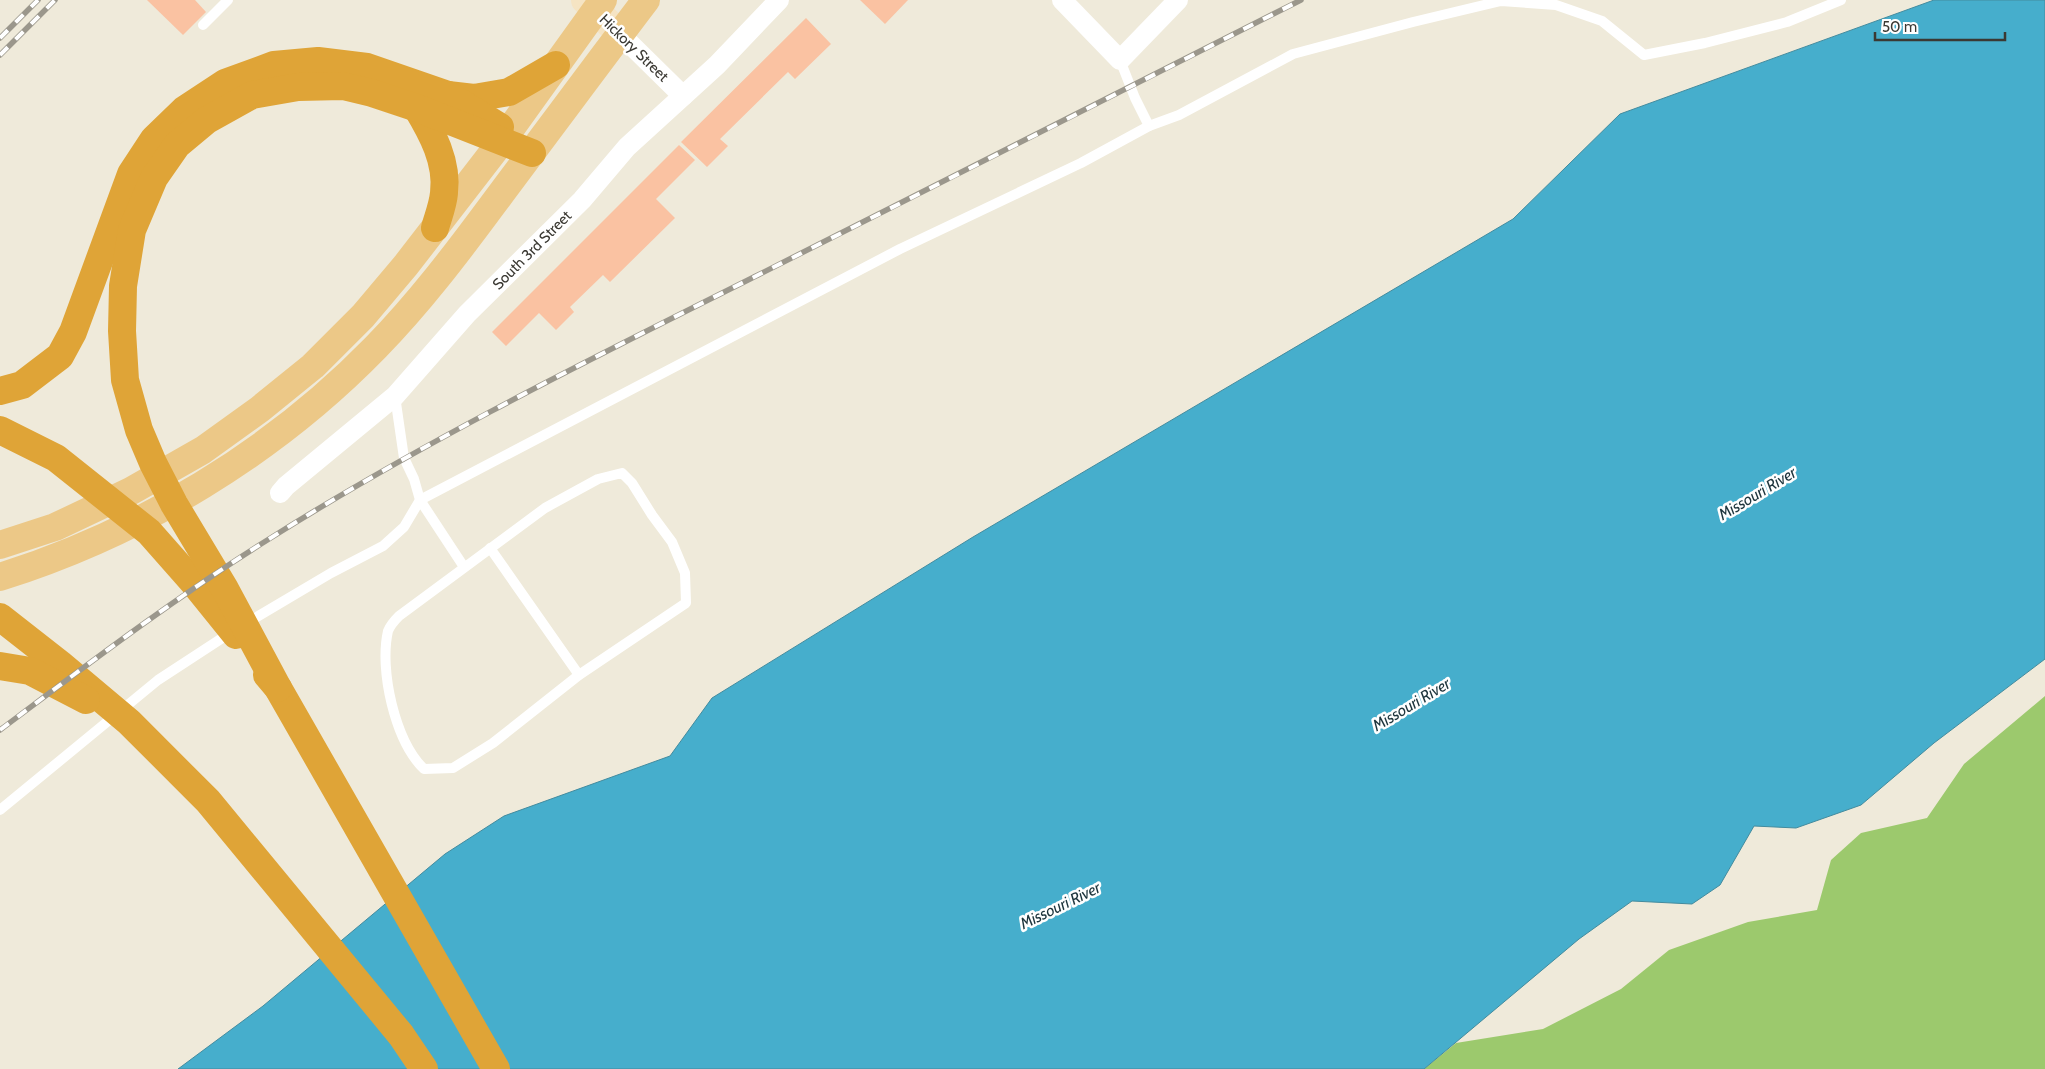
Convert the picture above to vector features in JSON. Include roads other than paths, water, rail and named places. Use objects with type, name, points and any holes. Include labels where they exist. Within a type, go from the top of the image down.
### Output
[{"type":"highway","points":[[0,391],[22,385],[60,356],[73,332],[131,174],[154,139],[184,110],[225,83],[274,65],[318,61],[367,67],[448,95],[474,98],[509,92],[556,65]]},
{"type":"highway","points":[[496,1069],[278,688],[225,589],[174,504],[153,463],[140,430],[125,380],[122,331],[124,286],[132,230],[154,178],[177,146],[207,120],[252,95],[298,86],[343,86],[372,92],[504,137]]},
{"type":"highway","points":[[448,95],[504,137],[532,152]]},
{"type":"highway","points":[[417,108],[433,135],[443,165],[444,193],[435,228]]},
{"type":"highway","points":[[11,435],[56,458],[149,532],[194,583],[278,688]]},
{"type":"highway","points":[[0,617],[129,722],[208,801],[401,1035],[424,1069]]},
{"type":"highway","points":[[0,666],[30,671],[129,722]]},
{"type":"main road","points":[[0,577],[42,564],[114,533],[203,485],[266,443],[322,398],[376,347],[436,279],[646,0]]},
{"type":"main road","points":[[0,545],[55,527],[131,491],[203,450],[260,409],[313,366],[363,316],[435,228],[556,65],[594,3]]},
{"type":"street","name":"South 3rd Street","points":[[280,493],[395,396],[467,314],[582,200],[627,147],[717,65],[779,0]]},
{"type":"street","points":[[1062,0],[1120,60],[1178,0]]},
{"type":"street","name":"Hickory Street","points":[[594,3],[620,34],[683,96]]},
{"type":"lane","points":[[203,24],[228,0]]},
{"type":"lane","points":[[0,810],[158,680],[208,646],[332,573],[383,546],[404,527],[420,500],[900,248],[1081,163],[1149,126],[1179,115],[1293,54],[1501,1],[1556,5],[1602,21],[1644,55],[1705,43],[1787,22],[1841,0]]},
{"type":"lane","points":[[1120,60],[1149,126]]},
{"type":"lane","points":[[395,396],[404,458],[414,479],[420,500],[464,567]]},
{"type":"lane","points":[[622,473],[632,483],[672,542],[685,573],[686,603],[579,675],[493,743],[453,768],[424,769],[414,759],[397,722],[387,680],[386,648],[388,629],[399,616],[490,548],[545,508],[598,479],[622,473]]},
{"type":"lane","points":[[490,548],[579,675]]},
{"type":"water","name":"Missouri River","points":[[1934,0],[2045,0],[2045,659],[1934,743],[1861,805],[1796,828],[1754,826],[1720,885],[1692,904],[1632,901],[1579,939],[1424,1069],[178,1069],[263,1006],[445,854],[504,816],[670,756],[712,698],[973,537],[1513,219],[1620,114]]},
{"type":"railway","points":[[0,38],[38,0]]},
{"type":"railway","points":[[0,55],[55,0]]},
{"type":"railway","points":[[0,730],[133,632],[234,561],[388,468],[572,369],[1301,0]]}]
